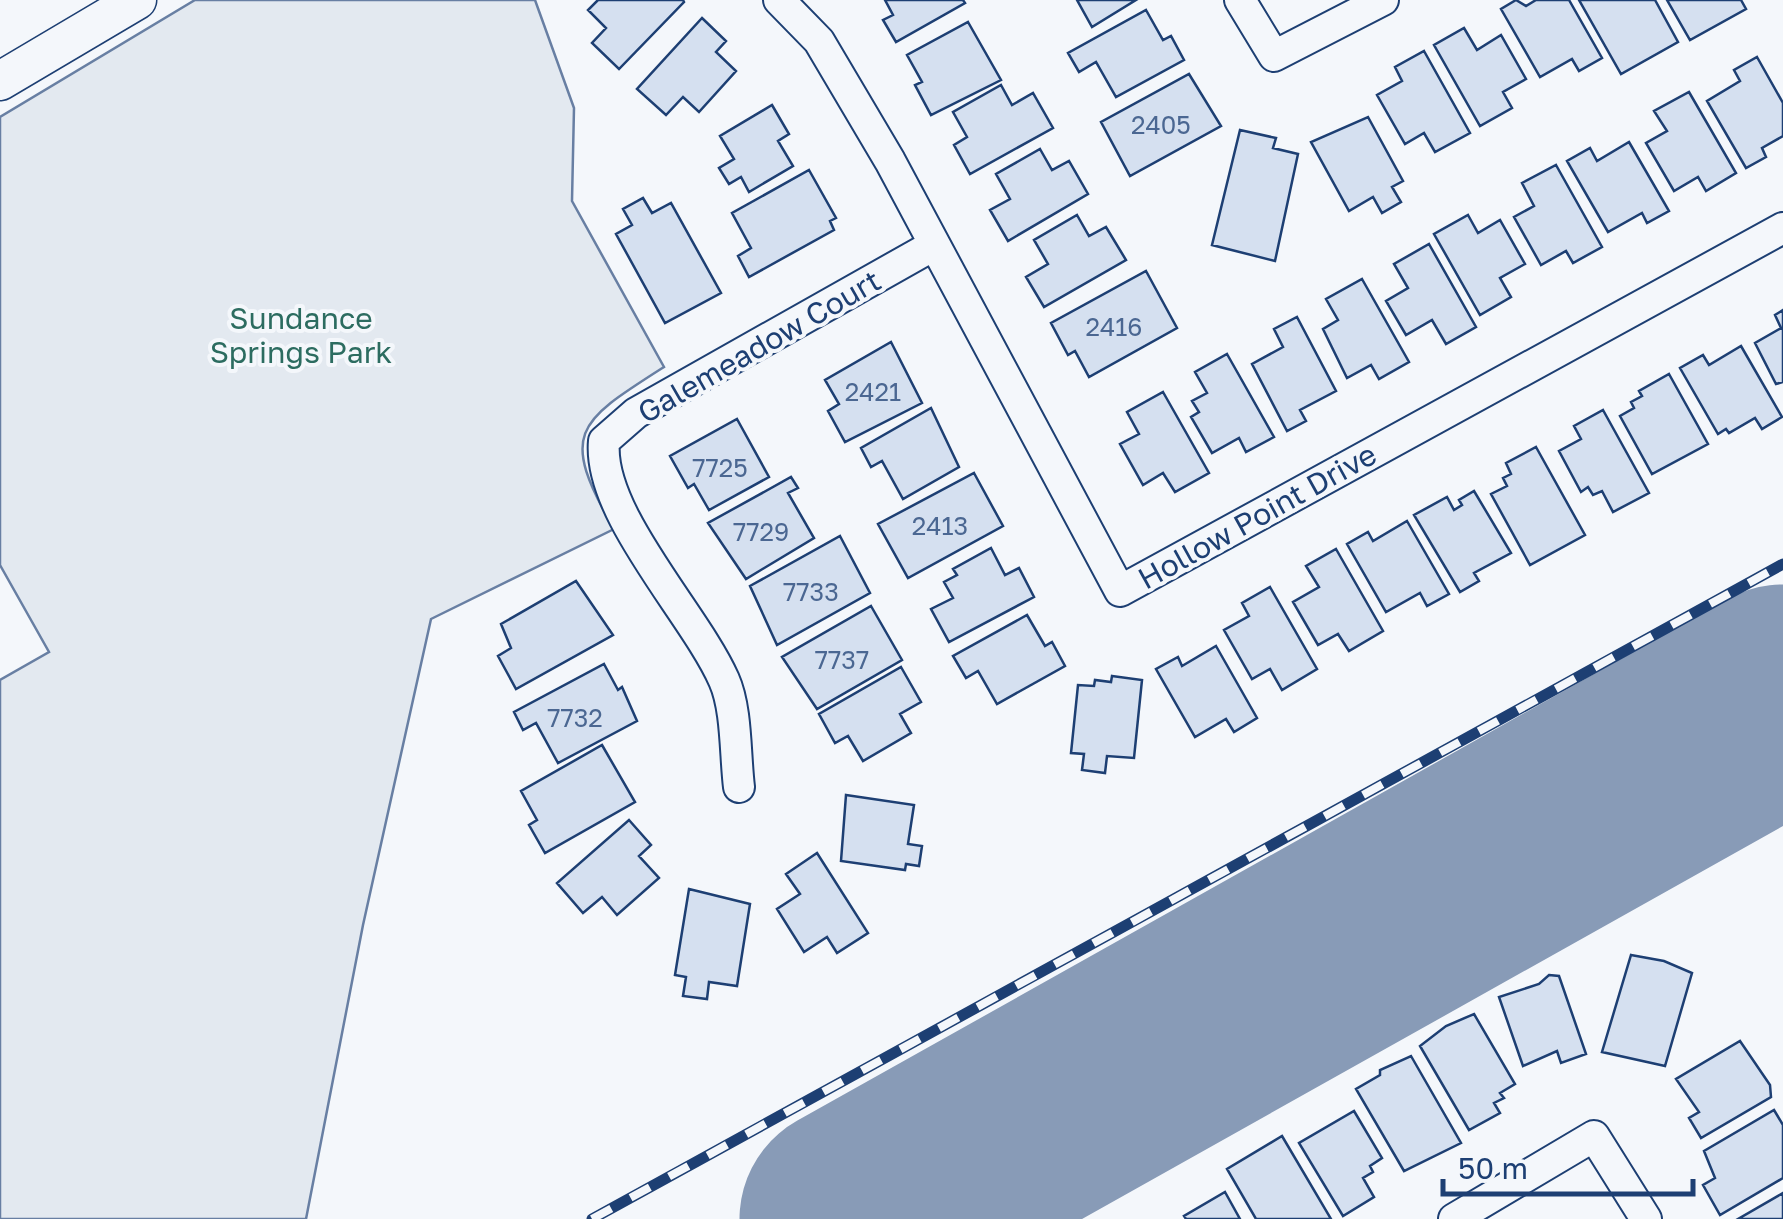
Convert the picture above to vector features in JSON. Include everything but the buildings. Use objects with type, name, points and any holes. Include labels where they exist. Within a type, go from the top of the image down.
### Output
[{"type":"street","points":[[0,82],[137,0]]},
{"type":"street","name":"Hollow Point Drive","points":[[779,0],[820,41],[1120,591],[1783,228]]},
{"type":"street","points":[[1240,0],[1274,56],[1383,0]]},
{"type":"street","name":"Galemeadow Court","points":[[739,787],[726,682],[626,520],[602,459],[604,441],[636,414],[934,246]]},
{"type":"street","points":[[1454,1219],[1594,1136],[1646,1219]]},
{"type":"green space","name":"Sundance Springs Park","points":[[195,0],[535,0],[574,108],[572,201],[664,367],[611,402],[585,433],[582,450],[586,471],[614,529],[431,619],[363,925],[306,1219],[0,1219],[0,680],[49,652],[0,565],[0,117]]},
{"type":"runway","points":[[852,1219],[1783,697]]},
{"type":"railway","points":[[592,1219],[1783,564]]}]
